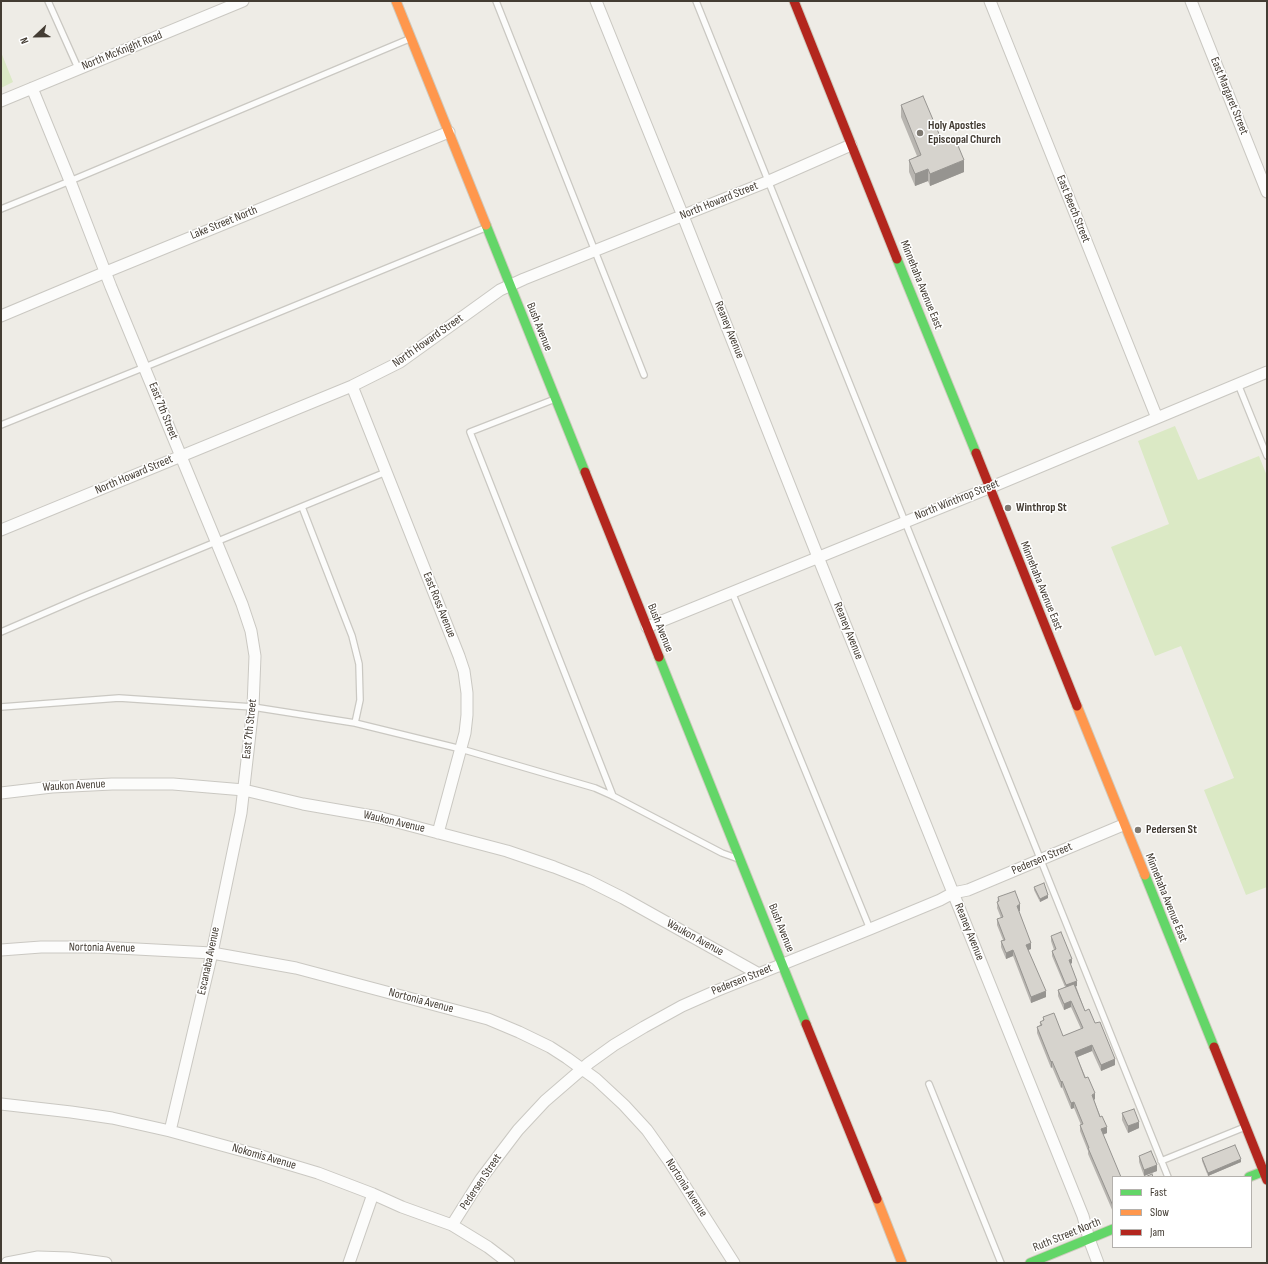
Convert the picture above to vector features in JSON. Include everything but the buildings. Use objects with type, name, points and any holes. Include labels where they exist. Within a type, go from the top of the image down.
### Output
[{"type":"street","name":"North McKnight Road","points":[[1,101],[243,1]]},
{"type":"street","name":"Bush Avenue","points":[[396,1],[902,1263]]},
{"type":"street","name":"Reaney Avenue","points":[[596,1],[1083,1216],[1089,1239],[1098,1263]]},
{"type":"street","name":"Minnehaha Avenue East","points":[[794,1],[1123,824],[1266,1174]]},
{"type":"street","name":"East Beech Street","points":[[990,1],[1157,418]]},
{"type":"street","name":"East Margaret Street","points":[[1191,1],[1267,192]]},
{"type":"street","name":"East 7th Street","points":[[32,88],[242,604],[251,631],[255,656],[253,707],[244,790]]},
{"type":"street","name":"Lake Street North","points":[[1,316],[449,132]]},
{"type":"street","name":"North Howard Street","points":[[1,530],[352,386],[400,362],[430,342],[496,293],[510,285],[769,181],[851,145]]},
{"type":"street","name":"North Winthrop Street","points":[[647,626],[989,488],[1267,372]]},
{"type":"street","name":"East Ross Avenue","points":[[352,386],[460,656],[464,671],[467,693],[465,733],[438,833]]},
{"type":"street","name":"Waukon Avenue","points":[[1,793],[52,787],[112,784],[173,784],[244,790],[303,804],[378,817],[507,851],[554,866],[624,898],[759,974]]},
{"type":"street","name":"Escanaba Avenue","points":[[170,1132],[212,953],[241,813],[244,790]]},
{"type":"street","name":"Pedersen Street","points":[[452,1225],[481,1179],[518,1130],[544,1101],[609,1048],[644,1027],[682,1006],[716,991],[870,929],[940,900],[953,893],[968,890],[1123,824]]},
{"type":"street","name":"Nortonia Avenue","points":[[1,950],[41,947],[99,947],[212,953],[296,968],[488,1019],[519,1032],[550,1048],[583,1068],[624,1105],[647,1130],[669,1161],[734,1263]]},
{"type":"street","name":"Nokomis Avenue","points":[[1,1104],[112,1118],[258,1155],[318,1173],[402,1207],[452,1225],[488,1247],[509,1263]]},
{"type":"street","points":[[1252,1176],[1266,1174]]},
{"type":"street","points":[[349,1263],[373,1194]]},
{"type":"street","name":"Ruth Street North","points":[[1030,1263],[1112,1230]]},
{"type":"street","points":[[7,1263],[38,1257],[69,1258],[106,1263]]},
{"type":"lane","points":[[48,1],[78,68]]},
{"type":"lane","points":[[496,1],[644,376]]},
{"type":"lane","points":[[696,1],[1168,1176]]},
{"type":"lane","points":[[1,209],[411,38]]},
{"type":"lane","points":[[1,425],[487,227]]},
{"type":"lane","points":[[1238,384],[1267,456]]},
{"type":"lane","points":[[555,399],[470,432],[613,796]]},
{"type":"lane","points":[[1,632],[386,472]]},
{"type":"lane","points":[[302,507],[352,636],[360,664],[360,700],[355,722]]},
{"type":"lane","points":[[732,592],[870,929]]},
{"type":"lane","points":[[1,707],[120,698],[253,707],[355,722],[461,749],[595,788],[722,853],[740,860]]},
{"type":"lane","points":[[929,1084],[1001,1263]]},
{"type":"lane","points":[[1161,1161],[1246,1127]]},
{"type":"green space","points":[[1,52],[13,82],[1,88]]},
{"type":"green space","points":[[1175,426],[1198,480],[1259,456],[1267,476],[1267,887],[1246,895],[1204,790],[1234,778],[1181,646],[1155,656],[1111,547],[1169,524],[1138,441]]},
{"type":"traffic: fast","points":[[486,225],[585,472]]},
{"type":"traffic: fast","points":[[897,259],[976,453]]},
{"type":"traffic: fast","points":[[659,657],[806,1024]]},
{"type":"traffic: fast","points":[[1145,875],[1214,1047]]},
{"type":"traffic: fast","points":[[1252,1176],[1267,1170]]},
{"type":"traffic: fast","points":[[1030,1263],[1112,1229]]},
{"type":"traffic: slow","points":[[396,1],[486,225]]},
{"type":"traffic: slow","points":[[1077,706],[1145,875]]},
{"type":"traffic: slow","points":[[877,1199],[902,1263]]},
{"type":"traffic: jam","points":[[794,1],[897,259]]},
{"type":"traffic: jam","points":[[976,453],[1077,706]]},
{"type":"traffic: jam","points":[[585,472],[659,657]]},
{"type":"traffic: jam","points":[[806,1024],[877,1199]]},
{"type":"traffic: jam","points":[[1214,1047],[1267,1180]]},
{"type":"place","name":"Holy Apostles Episcopal Church","points":[[920,133]]},
{"type":"place","name":"Winthrop St","points":[[1008,508]]},
{"type":"place","name":"Pedersen St","points":[[1138,830]]}]
